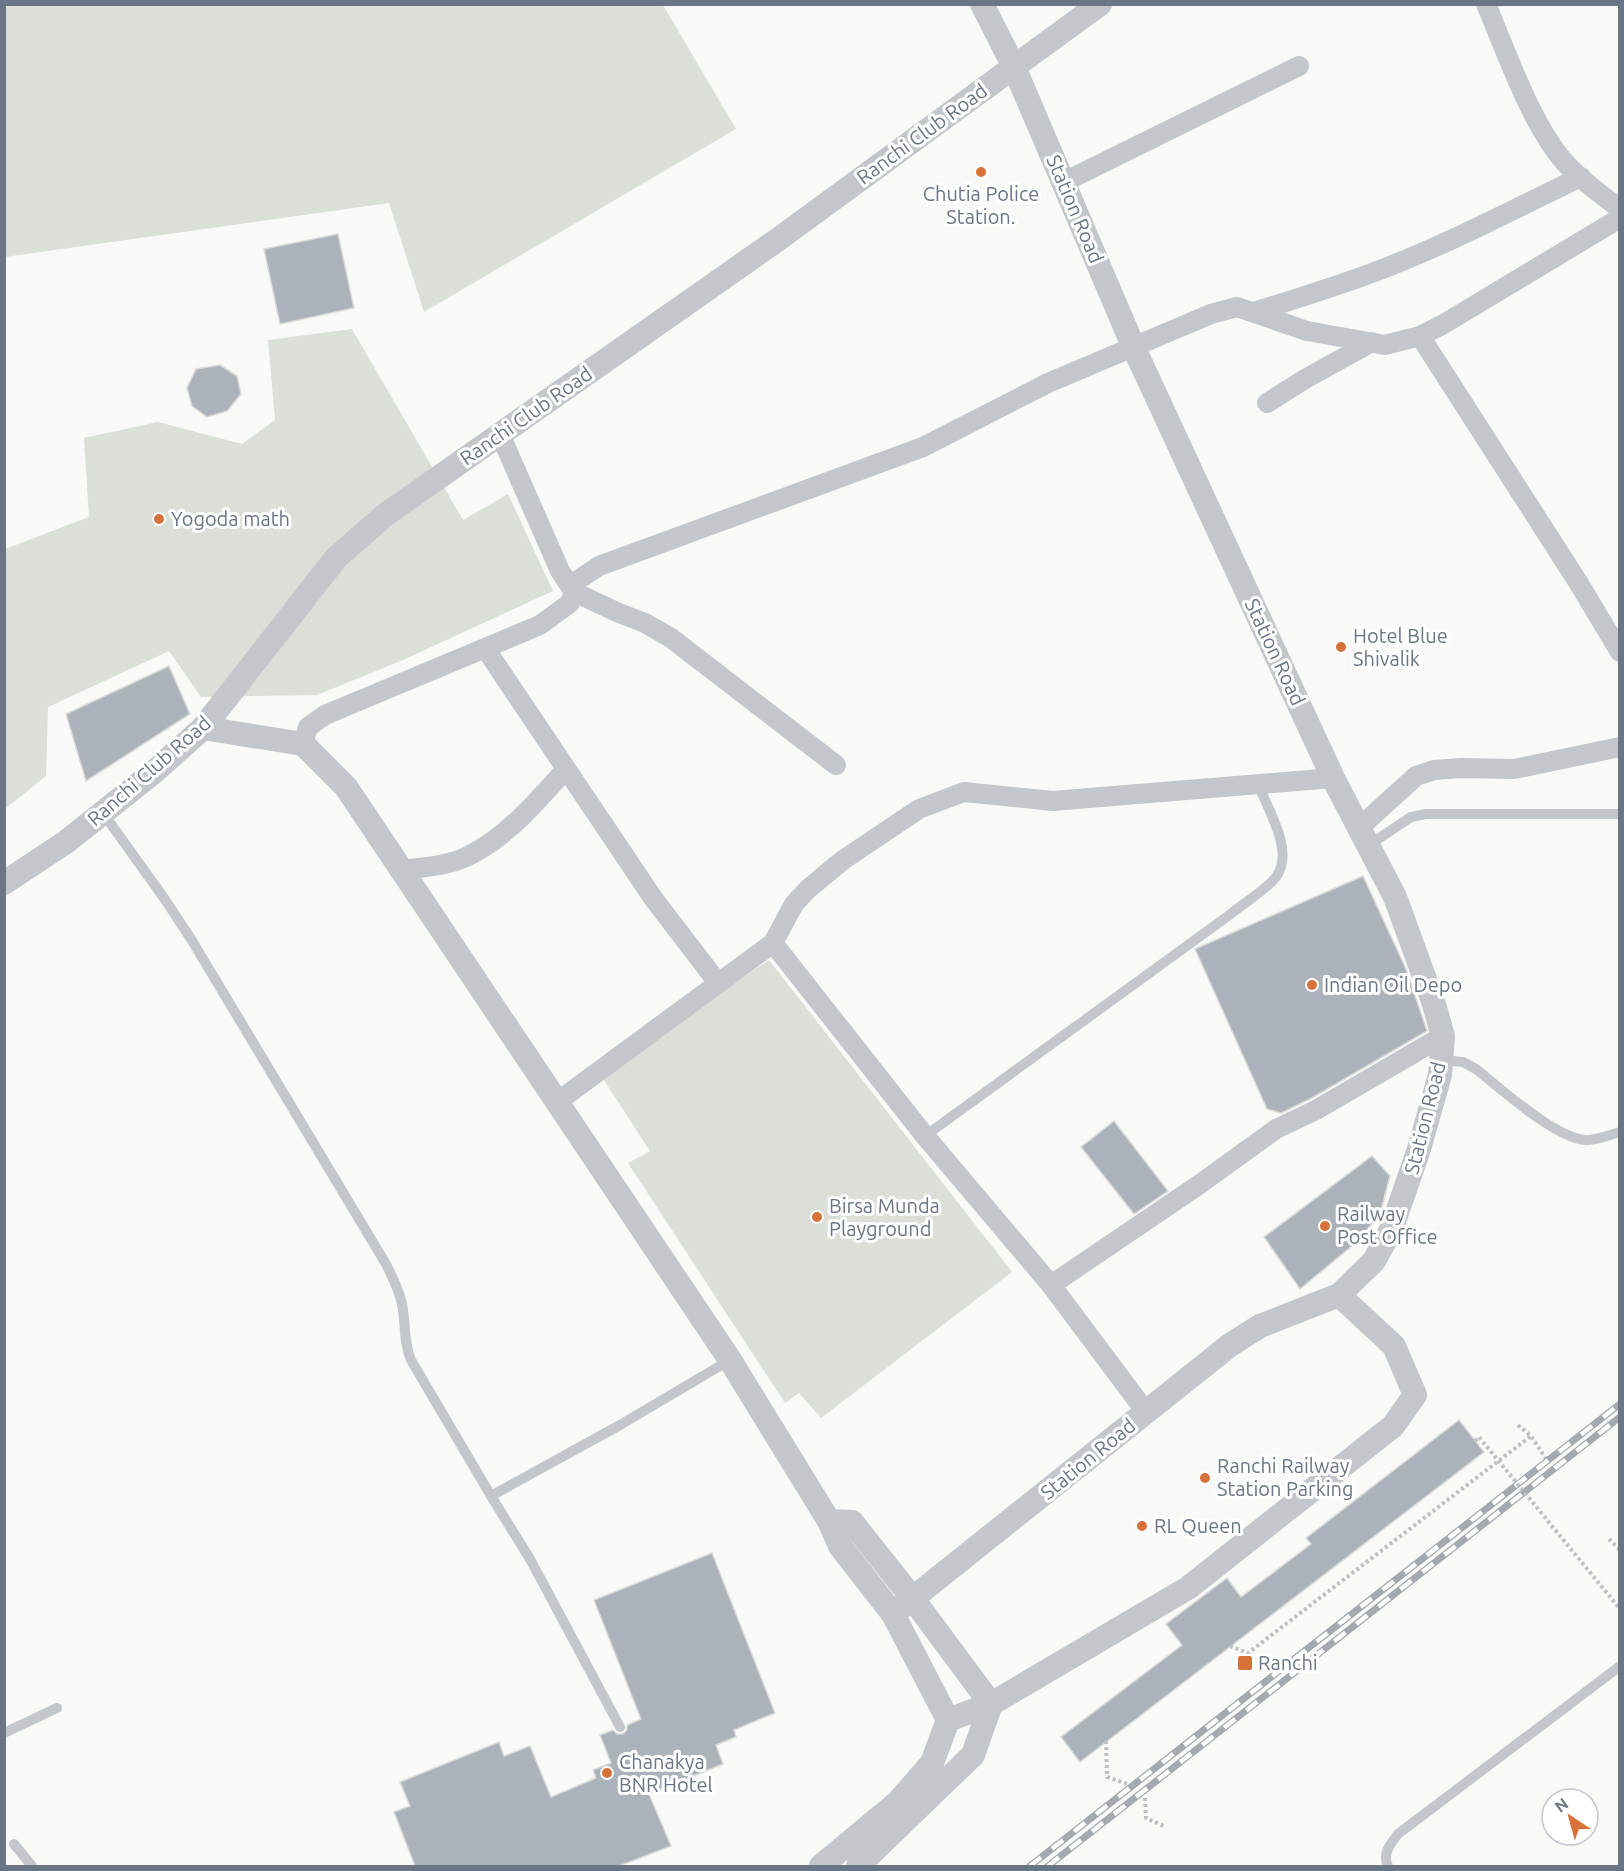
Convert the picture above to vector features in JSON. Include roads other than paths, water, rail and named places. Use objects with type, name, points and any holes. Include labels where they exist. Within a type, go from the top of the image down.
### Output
[{"type":"street","name":"Station Road","points":[[893,1614],[1230,1345],[1260,1326],[1339,1296],[1374,1261],[1391,1230],[1419,1149],[1440,1075],[1443,1036],[1423,970],[1395,897],[1333,778],[1134,348],[1014,67],[982,4]]},
{"type":"street","name":"Ranchi Club Road","points":[[4,883],[66,842],[155,771],[203,728],[336,558],[386,515],[780,238],[1100,4]]},
{"type":"street","points":[[1486,4],[1535,117],[1552,145],[1570,167],[1620,209]]},
{"type":"street","points":[[1064,182],[1299,66]]},
{"type":"street","points":[[1254,312],[1347,283],[1386,268],[1581,177]]},
{"type":"street","points":[[303,744],[308,727],[325,715],[540,625],[570,603],[578,580],[599,566],[923,447],[1048,383],[1211,314],[1237,307],[1307,331],[1385,345],[1420,336],[1442,325],[1620,218]]},
{"type":"street","points":[[1420,336],[1578,582],[1620,652]]},
{"type":"street","points":[[1267,403],[1372,342]]},
{"type":"street","points":[[500,435],[560,571],[574,592],[645,623],[671,638],[836,765]]},
{"type":"street","points":[[485,648],[653,898],[718,983]]},
{"type":"street","points":[[203,728],[303,744],[346,787],[730,1360],[829,1521],[840,1546],[893,1614],[948,1720],[932,1763],[898,1802],[821,1866]]},
{"type":"street","points":[[1364,836],[1416,776],[1434,770],[1514,768],[1620,747]]},
{"type":"street","points":[[402,870],[448,863],[469,856],[497,838],[539,799],[566,769]]},
{"type":"street","points":[[557,1102],[773,943],[785,918],[808,889],[843,860],[919,809],[939,800],[964,792],[1053,801],[1333,778]]},
{"type":"street","points":[[773,943],[925,1136],[1051,1285],[1146,1412]]},
{"type":"street","points":[[1051,1285],[1200,1184],[1276,1129],[1316,1110],[1443,1036]]},
{"type":"street","points":[[948,1720],[991,1704],[1188,1588],[1393,1426],[1415,1395],[1394,1346],[1339,1296]]},
{"type":"street","points":[[829,1521],[852,1522],[991,1704]]},
{"type":"street","points":[[858,1866],[973,1755],[991,1704]]},
{"type":"lane","points":[[925,1136],[1228,916],[1276,877],[1283,863],[1284,846],[1258,784]]},
{"type":"lane","points":[[103,813],[191,939],[386,1264],[398,1289],[402,1305],[405,1346],[411,1360],[490,1496],[530,1559],[620,1727]]},
{"type":"lane","points":[[1364,836],[1411,817],[1426,814],[1620,814]]},
{"type":"lane","points":[[1441,1060],[1463,1062],[1476,1069],[1546,1124],[1570,1135],[1587,1140],[1620,1131]]},
{"type":"lane","points":[[490,1496],[591,1442],[730,1360]]},
{"type":"lane","points":[[1388,1866],[1386,1862],[1388,1846],[1398,1834],[1620,1666]]},
{"type":"lane","points":[[4,1733],[57,1708]]},
{"type":"lane","points":[[14,1844],[32,1866]]},
{"type":"railway","points":[[1030,1866],[1620,1404]]},
{"type":"railway","points":[[1048,1866],[1620,1417]]},
{"type":"place","name":"Chutia Police Station.","points":[[981,172]]},
{"type":"place","name":"Yogoda math","points":[[159,519]]},
{"type":"place","name":"Hotel Blue Shivalik","points":[[1341,647]]},
{"type":"place","name":"Indian Oil Depo","points":[[1312,985]]},
{"type":"place","name":"Birsa Munda Playground","points":[[817,1217]]},
{"type":"place","name":"Railway Post Office","points":[[1325,1226]]},
{"type":"place","name":"Ranchi Railway Station Parking","points":[[1205,1478]]},
{"type":"place","name":"RL Queen","points":[[1142,1526]]},
{"type":"place","name":"Ranchi","points":[[1245,1663]]},
{"type":"place","name":"Chanakya BNR Hotel","points":[[607,1773]]}]
